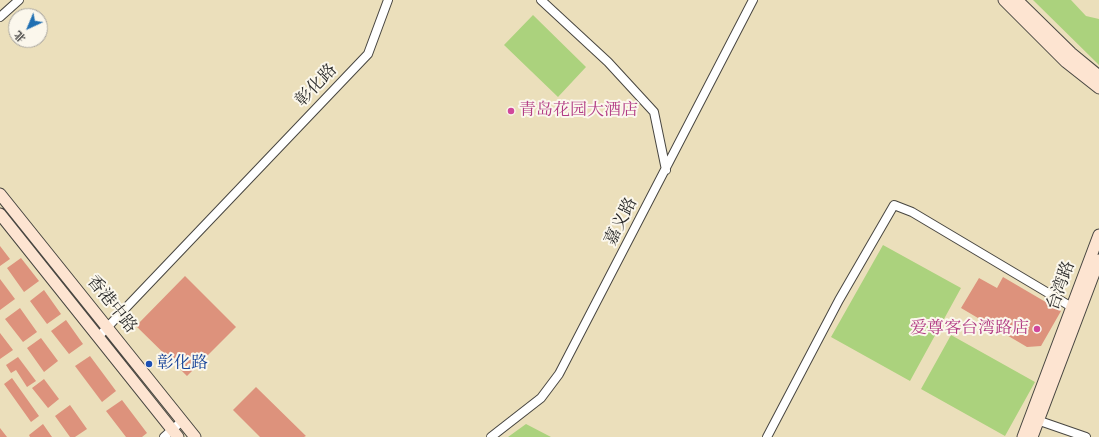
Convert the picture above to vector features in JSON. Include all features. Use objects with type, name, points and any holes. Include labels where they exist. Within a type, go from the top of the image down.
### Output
[{"type":"main road","points":[[1004,0],[1066,62],[1099,88]]},
{"type":"main road","points":[[1018,0],[1071,54],[1099,76]]},
{"type":"main road","name":"香港中路","points":[[0,194],[195,437]]},
{"type":"main road","name":"香港中路","points":[[0,214],[175,433]]},
{"type":"main road","name":"台湾路","points":[[1022,437],[1034,419],[1076,309],[1099,235]]},
{"type":"main road","name":"台湾路","points":[[1076,309],[1099,260]]},
{"type":"main road","name":"台湾路","points":[[1032,437],[1034,419]]},
{"type":"street","points":[[0,17],[19,0]]},
{"type":"street","name":"彰化路","points":[[99,336],[368,54],[388,0]]},
{"type":"street","points":[[541,0],[608,62],[654,112],[666,170]]},
{"type":"street","name":"嘉义路","points":[[491,437],[541,398],[552,385],[666,170],[753,0]]},
{"type":"street","points":[[767,437],[839,300],[894,205],[912,212],[1076,309]]},
{"type":"street","points":[[1034,419],[1086,437]]},
{"type":"street","points":[[164,437],[175,433],[182,421]]},
{"type":"green space","points":[[1033,0],[1071,0],[1086,16],[1099,19],[1099,65]]},
{"type":"green space","points":[[533,15],[586,67],[558,97],[504,45]]},
{"type":"green space","points":[[883,245],[961,288],[910,381],[831,337]]},
{"type":"green space","points":[[951,335],[1035,382],[1005,436],[921,389]]},
{"type":"green space","points":[[526,424],[551,437],[508,437]]},
{"type":"building","points":[[0,246],[10,259],[0,266]]},
{"type":"building","points":[[21,258],[39,281],[24,292],[7,268]]},
{"type":"building","points":[[185,276],[236,327],[187,376],[136,326]]},
{"type":"building","points":[[1003,277],[1061,311],[1041,346],[1027,347],[961,308],[979,278],[997,288]]},
{"type":"building","points":[[0,279],[15,299],[0,310]]},
{"type":"building","points":[[44,290],[61,314],[47,324],[30,301]]},
{"type":"building","points":[[20,308],[37,332],[23,342],[5,319]]},
{"type":"building","points":[[66,320],[83,344],[69,354],[51,331]]},
{"type":"building","points":[[0,333],[13,350],[0,359]]},
{"type":"building","points":[[41,338],[58,361],[44,372],[27,348]]},
{"type":"building","points":[[90,356],[116,391],[102,402],[75,366]]},
{"type":"building","points":[[18,357],[36,381],[27,387],[16,370],[11,373],[6,365]]},
{"type":"building","points":[[12,378],[39,416],[31,422],[4,384]]},
{"type":"building","points":[[44,379],[59,399],[48,408],[32,388]]},
{"type":"building","points":[[256,387],[306,436],[260,437],[233,410]]},
{"type":"building","points":[[122,400],[147,433],[142,437],[126,437],[106,411]]},
{"type":"building","points":[[70,405],[87,429],[75,437],[70,437],[55,416]]},
{"type":"building","points":[[43,424],[52,437],[30,437],[29,435]]},
{"type":"building","points":[[0,428],[7,437],[0,437]]},
{"type":"place","name":"青岛花园大酒店","points":[[511,111]]},
{"type":"place","name":"爱尊客台湾路店","points":[[1037,329]]},
{"type":"place","name":"彰化路","points":[[149,364]]}]
